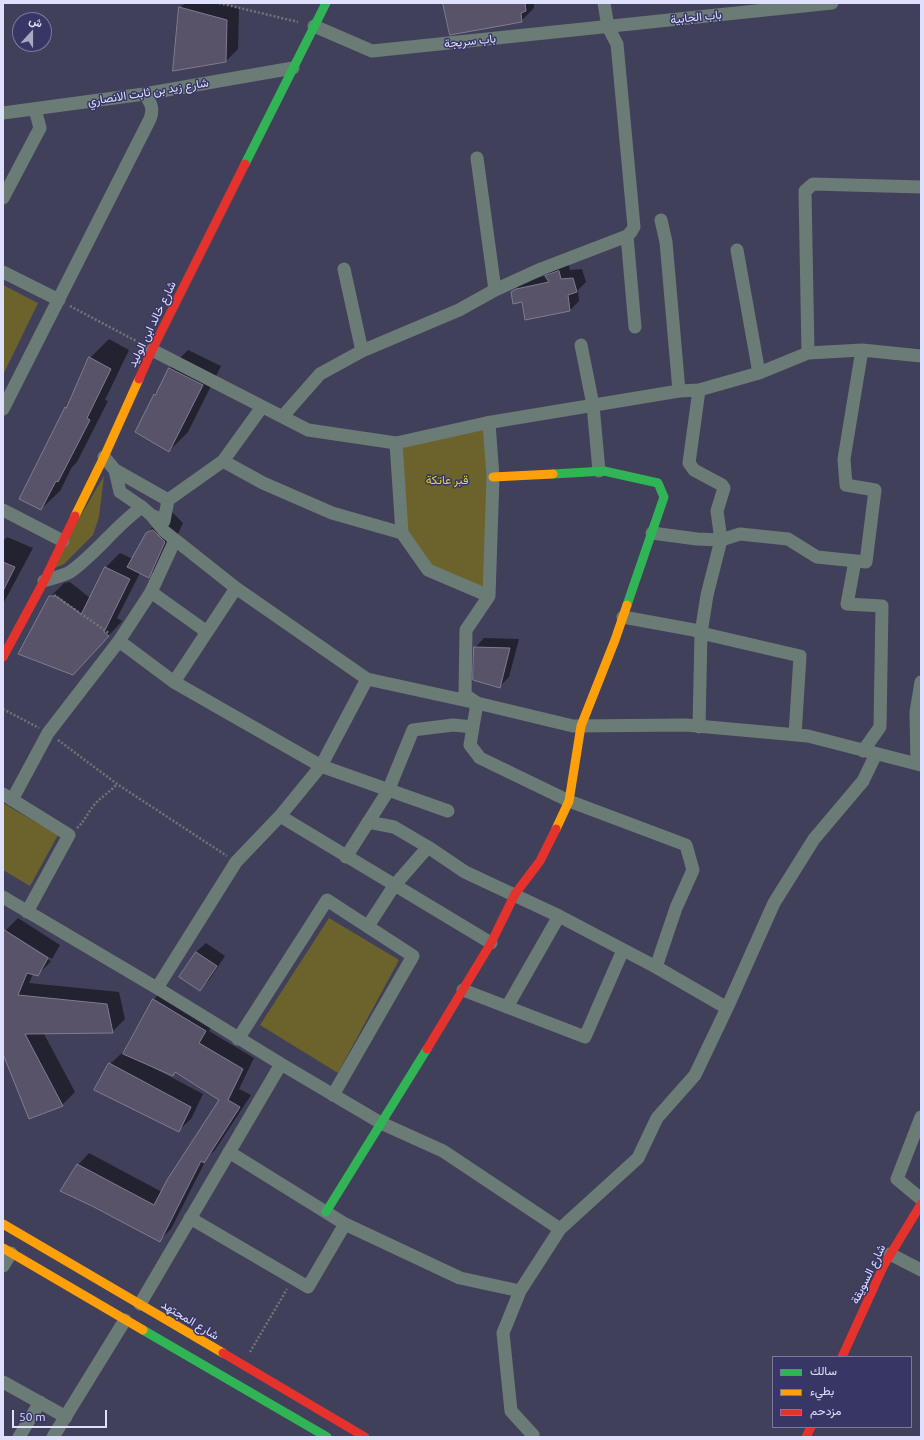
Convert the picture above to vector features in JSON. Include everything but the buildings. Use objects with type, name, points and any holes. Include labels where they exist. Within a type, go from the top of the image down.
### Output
[{"type":"main road","name":"شارع خالد ابن الوليد","points":[[3,657],[42,585],[104,457],[152,350],[326,3]]},
{"type":"main road","points":[[326,1212],[491,943],[515,894],[540,861],[569,801],[581,726],[623,617],[664,497],[658,483],[604,471],[493,477]]},
{"type":"main road","name":"شارع السويقة","points":[[842,1356],[890,1254],[921,1204]]},
{"type":"main road","name":"شارع المجتهد","points":[[3,1224],[365,1437]]},
{"type":"main road","points":[[7,1250],[327,1437]]},
{"type":"main road","points":[[806,1437],[810,1428]]},
{"type":"street","points":[[283,416],[320,374],[362,352],[459,310],[495,290],[541,269],[627,236],[631,232],[634,227],[616,44],[608,27],[604,3]]},
{"type":"street","name":"باب الجابية","points":[[608,27],[832,3]]},
{"type":"street","name":"باب سريجة","points":[[314,26],[372,51],[608,27]]},
{"type":"street","name":"شارع زيد بن ثابت الانصاري","points":[[3,113],[144,94],[293,68]]},
{"type":"street","points":[[3,410],[6,396],[59,300],[150,119],[152,107],[150,100],[144,94]]},
{"type":"street","points":[[3,198],[40,128],[35,109]]},
{"type":"street","points":[[478,158],[495,290]]},
{"type":"street","points":[[808,353],[805,191],[813,184],[921,187]]},
{"type":"street","points":[[661,220],[666,242],[679,391]]},
{"type":"street","points":[[627,236],[635,327]]},
{"type":"street","points":[[737,250],[759,373]]},
{"type":"street","points":[[344,269],[362,352]]},
{"type":"street","points":[[3,272],[59,300]]},
{"type":"street","points":[[581,345],[592,405],[599,471]]},
{"type":"street","points":[[152,350],[308,430],[396,442],[489,423],[592,405],[679,391],[699,390],[759,373],[808,353],[862,350],[921,356]]},
{"type":"street","points":[[652,533],[697,539],[722,540],[740,534],[788,539],[817,557],[866,562],[875,490],[846,485],[844,459],[862,350]]},
{"type":"street","points":[[699,390],[689,463],[694,470],[722,485],[724,488],[717,511],[722,540],[708,595],[701,633],[699,727]]},
{"type":"street","points":[[115,470],[120,492],[164,521],[168,500],[223,461],[262,407]]},
{"type":"street","points":[[477,703],[465,695],[466,630],[489,596],[493,477],[489,423]]},
{"type":"street","points":[[396,442],[402,533],[428,570],[489,596]]},
{"type":"street","points":[[104,457],[115,470],[168,500]]},
{"type":"street","points":[[223,461],[263,483],[332,513],[402,533]]},
{"type":"street","points":[[3,510],[63,540]]},
{"type":"street","points":[[147,511],[164,531],[236,588],[367,680],[477,703],[573,726],[686,725],[808,736],[919,764],[916,712],[921,682]]},
{"type":"street","points":[[42,585],[69,572],[98,548],[123,522],[147,511]]},
{"type":"street","points":[[27,912],[69,835],[8,797],[48,733],[118,640],[151,592],[175,540]]},
{"type":"street","points":[[531,1437],[533,1435],[510,1411],[503,1333],[520,1291],[560,1229],[638,1158],[657,1118],[695,1075],[727,1008],[774,902],[814,839],[863,780],[869,752],[880,727],[882,606],[847,604],[855,561]]},
{"type":"street","points":[[174,682],[236,588]]},
{"type":"street","points":[[151,592],[207,632]]},
{"type":"street","points":[[623,617],[694,630],[701,633],[800,656],[795,735]]},
{"type":"street","points":[[118,640],[174,682],[321,766],[448,811]]},
{"type":"street","points":[[157,988],[236,862],[280,816],[321,766],[367,680]]},
{"type":"street","points":[[477,703],[470,745],[480,758],[569,801],[686,845],[693,870],[676,908],[656,967]]},
{"type":"street","points":[[346,857],[388,791],[413,730],[453,725],[473,727]]},
{"type":"street","points":[[280,816],[491,943]]},
{"type":"street","points":[[368,822],[394,827],[428,847],[465,872],[515,894],[559,916],[656,967],[727,1008]]},
{"type":"street","points":[[368,926],[394,886],[428,847]]},
{"type":"street","points":[[3,897],[157,988],[238,1039],[381,1123],[443,1151],[560,1229]]},
{"type":"street","points":[[238,1039],[327,900],[413,956],[333,1095]]},
{"type":"street","points":[[507,1007],[559,916]]},
{"type":"street","points":[[463,990],[585,1037],[623,950]]},
{"type":"street","points":[[140,1304],[281,1064]]},
{"type":"street","points":[[921,1117],[897,1179],[921,1199]]},
{"type":"street","points":[[229,1152],[345,1224],[460,1278],[520,1291]]},
{"type":"street","points":[[190,1218],[308,1287],[345,1224]]},
{"type":"street","points":[[3,1266],[7,1250]]},
{"type":"street","points":[[890,1254],[921,1270]]},
{"type":"street","points":[[54,1437],[125,1320]]},
{"type":"street","points":[[3,1382],[66,1417]]},
{"type":"street","points":[[19,1437],[40,1402]]},
{"type":"path","points":[[219,3],[314,26]]},
{"type":"path","points":[[59,300],[152,350]]},
{"type":"path","points":[[42,585],[118,640]]},
{"type":"path","points":[[3,709],[48,733],[117,784],[236,862]]},
{"type":"path","points":[[69,835],[83,823],[95,804],[117,784]]},
{"type":"path","points":[[242,1364],[294,1278]]},
{"type":"green space","points":[[3,285],[38,303],[3,375]]},
{"type":"green space","name":"قبر عاتكة","points":[[486,423],[493,477],[486,595],[428,570],[402,533],[399,442]]},
{"type":"green space","points":[[104,476],[99,517],[93,535],[64,564],[48,571]]},
{"type":"green space","points":[[3,803],[58,835],[30,886],[3,870]]},
{"type":"green space","points":[[329,918],[399,960],[338,1073],[260,1025]]},
{"type":"traffic: fast","points":[[245,164],[326,3]]},
{"type":"traffic: fast","points":[[553,474],[604,471],[658,483],[664,497],[627,605]]},
{"type":"traffic: fast","points":[[326,1212],[427,1049]]},
{"type":"traffic: fast","points":[[143,1330],[327,1437]]},
{"type":"traffic: slow","points":[[75,516],[104,457],[139,379]]},
{"type":"traffic: slow","points":[[493,477],[553,474]]},
{"type":"traffic: slow","points":[[556,829],[569,801],[581,726],[615,640],[627,605]]},
{"type":"traffic: slow","points":[[3,1224],[223,1353]]},
{"type":"traffic: slow","points":[[3,1248],[143,1330]]},
{"type":"traffic: jam","points":[[139,379],[245,164]]},
{"type":"traffic: jam","points":[[3,657],[44,581],[75,516]]},
{"type":"traffic: jam","points":[[427,1049],[491,943],[515,894],[540,861],[556,829]]},
{"type":"traffic: jam","points":[[842,1356],[884,1265],[921,1204]]},
{"type":"traffic: jam","points":[[223,1353],[365,1437]]},
{"type":"traffic: jam","points":[[806,1437],[810,1428]]}]
